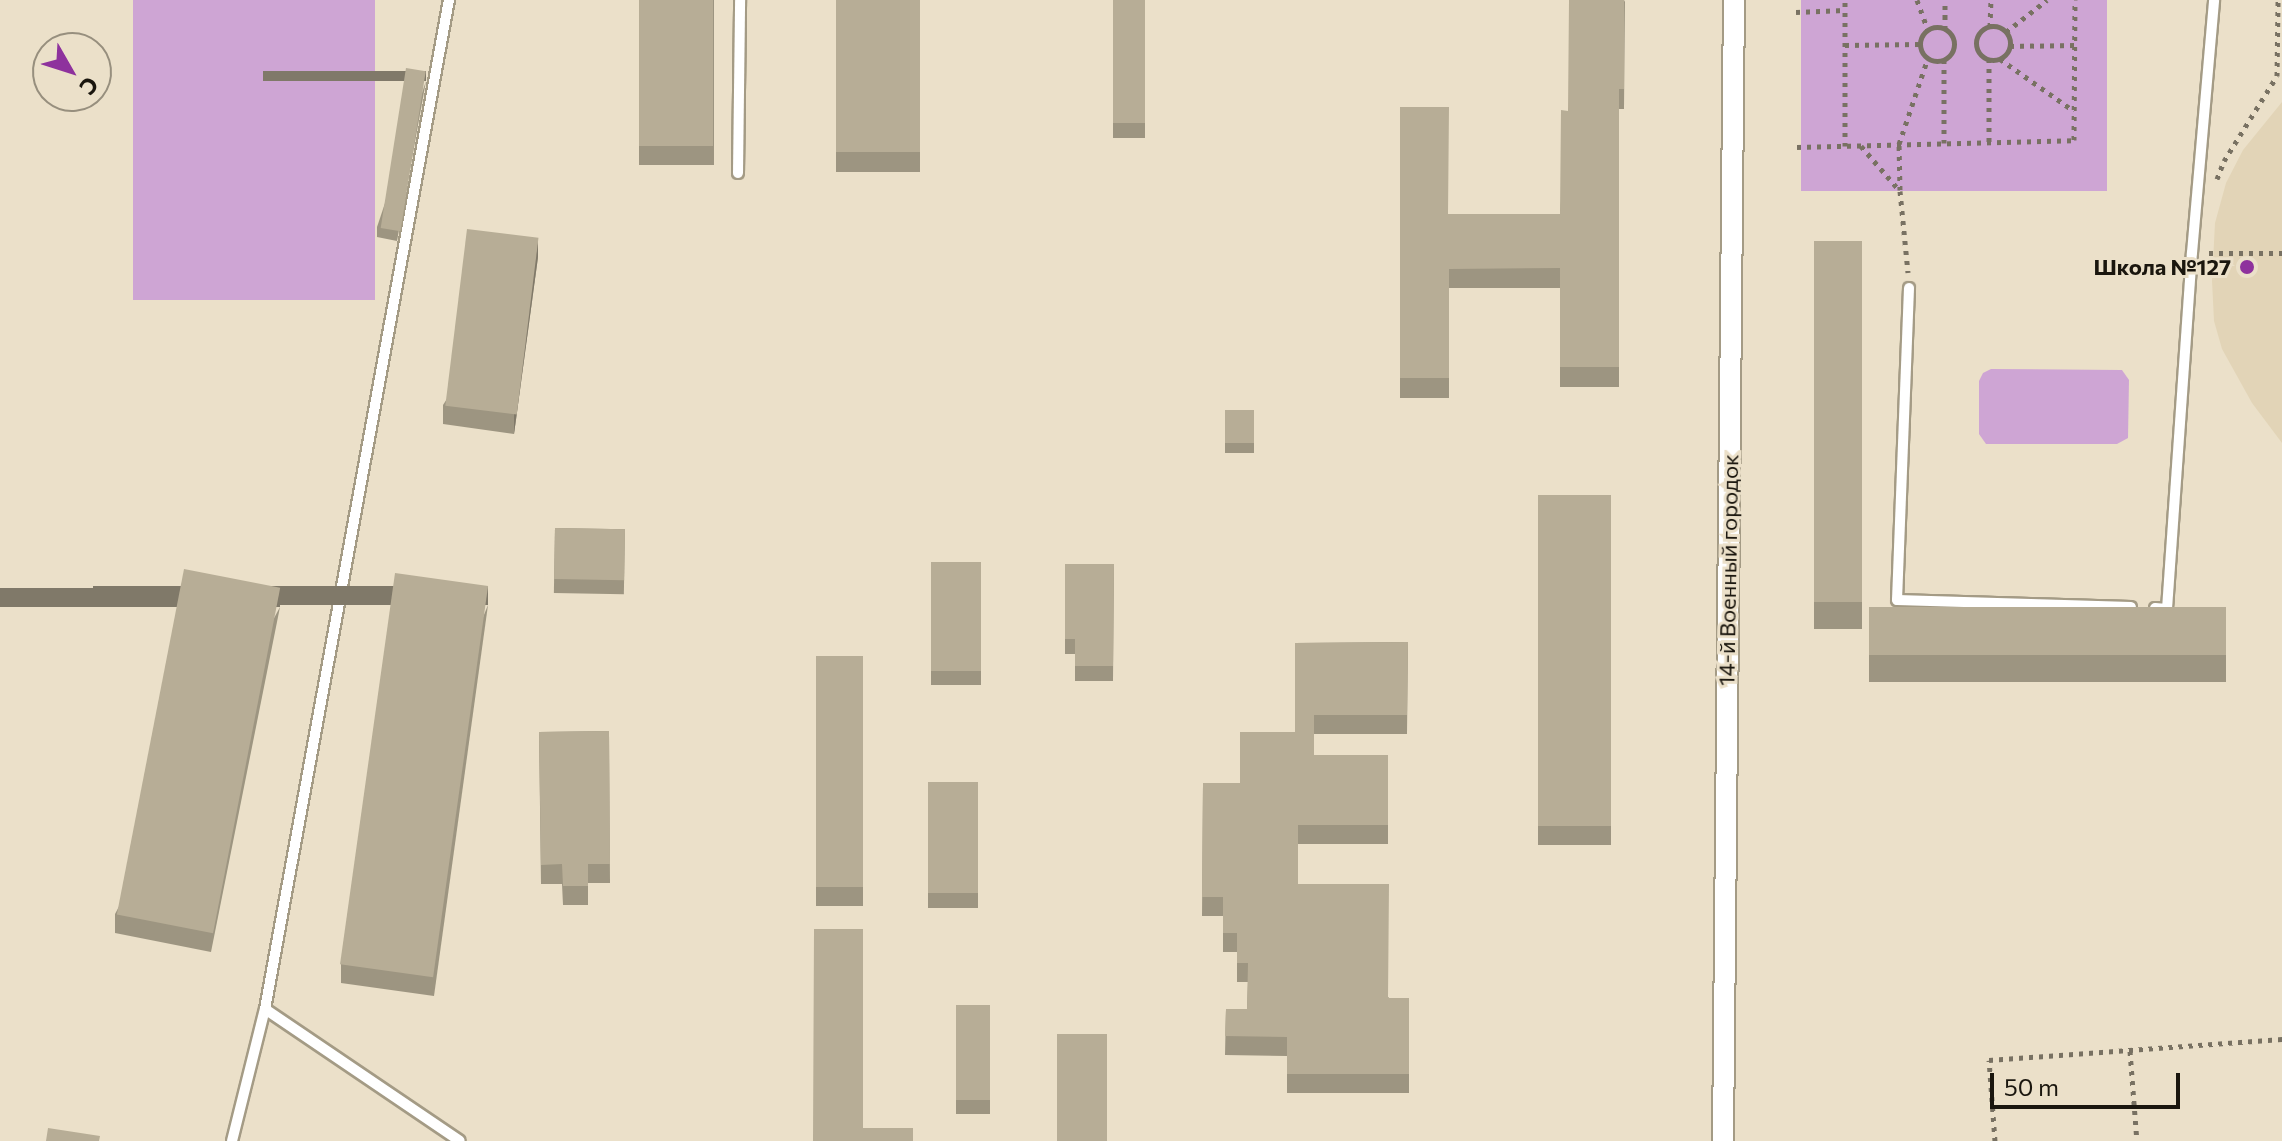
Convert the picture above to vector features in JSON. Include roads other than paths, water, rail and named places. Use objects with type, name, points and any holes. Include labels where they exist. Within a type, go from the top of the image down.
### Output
[{"type":"street","name":"14-й Военный городок","points":[[1723,1141],[1734,0]]},
{"type":"lane","points":[[232,1141],[265,1009],[449,0]]},
{"type":"lane","points":[[738,173],[740,0]]},
{"type":"lane","points":[[1909,288],[1897,600],[2167,609],[2214,0]]},
{"type":"lane","points":[[265,1009],[460,1141]]},
{"type":"place","name":"Школа №127","points":[[2247,267]]}]
